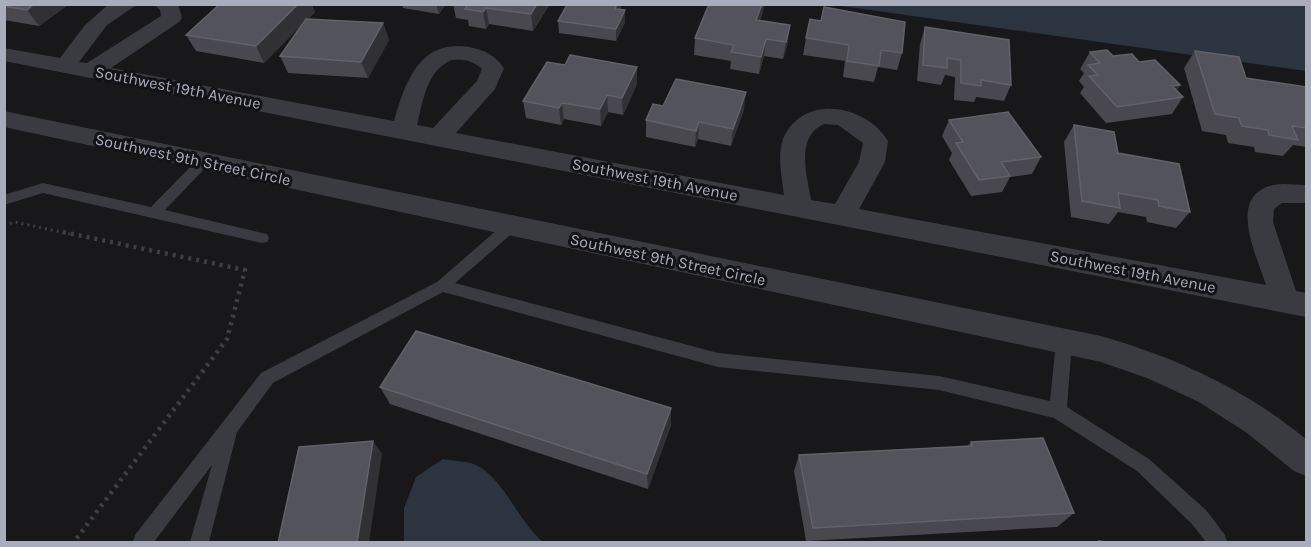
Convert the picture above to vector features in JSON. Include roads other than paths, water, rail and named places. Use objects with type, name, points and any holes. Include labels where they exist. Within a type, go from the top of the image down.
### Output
[{"type":"street","points":[[65,66],[98,23],[110,13],[128,4]]},
{"type":"street","points":[[91,70],[172,18],[170,8],[164,4]]},
{"type":"street","points":[[403,131],[421,75],[428,63],[441,56],[455,53],[473,54],[486,60],[493,68],[487,84],[438,138]]},
{"type":"street","name":"Southwest 19th Avenue","points":[[4,54],[1296,303]]},
{"type":"street","points":[[799,207],[793,148],[796,136],[819,116],[831,115],[850,120],[866,128],[876,141],[872,162],[842,215]]},
{"type":"street","name":"Southwest 9th Street Circle","points":[[4,119],[1141,360],[1208,389],[1266,427],[1306,460]]},
{"type":"street","points":[[1296,303],[1260,222],[1261,206],[1276,194],[1306,194]]},
{"type":"lane","points":[[154,213],[204,161]]},
{"type":"lane","points":[[4,200],[43,188],[262,238]]},
{"type":"lane","points":[[142,543],[267,378],[442,286],[511,226]]},
{"type":"lane","points":[[442,286],[718,360],[939,383],[1058,411],[1143,465],[1199,517],[1218,543]]},
{"type":"lane","points":[[1058,411],[1064,342]]},
{"type":"lane","points":[[200,543],[231,425]]}]
